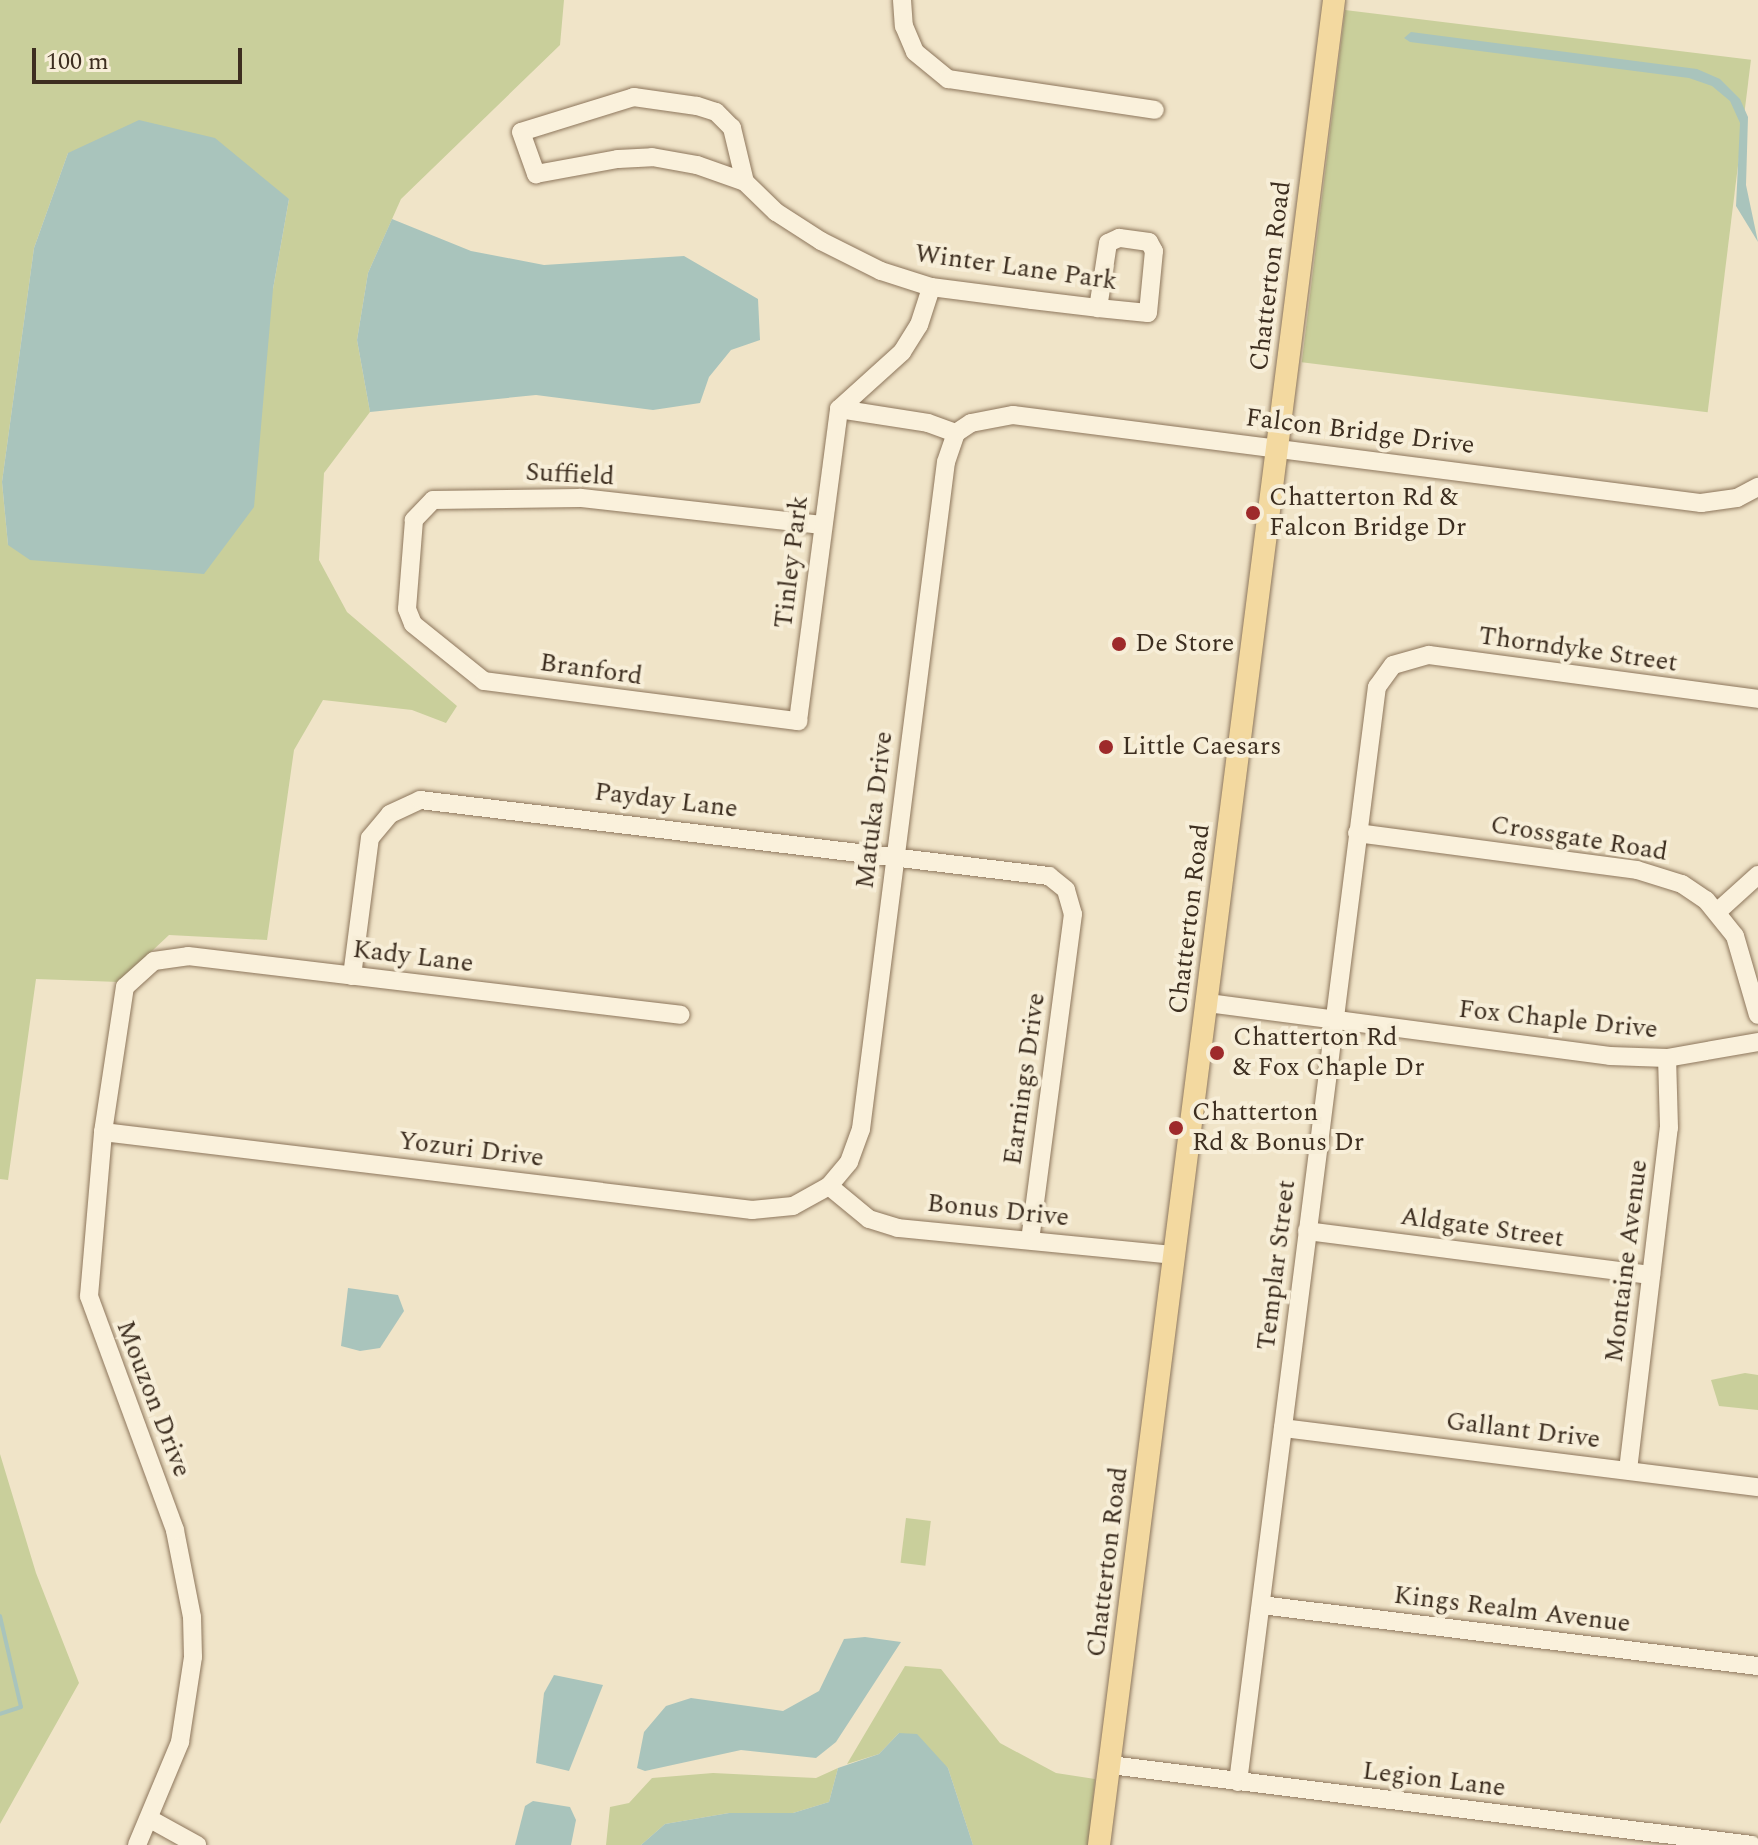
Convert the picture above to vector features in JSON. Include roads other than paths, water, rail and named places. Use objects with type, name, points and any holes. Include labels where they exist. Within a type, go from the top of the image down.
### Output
[{"type":"main road","name":"Chatterton Road","points":[[1099,1845],[1334,0]]},
{"type":"street","points":[[902,0],[904,26],[915,52],[948,79],[1155,110]]},
{"type":"street","name":"Winter Lane Park","points":[[745,182],[732,128],[716,112],[697,106],[634,97],[521,132],[536,174],[652,157],[745,182],[776,212],[821,241],[881,271],[931,287],[1098,308],[1148,313],[1154,251],[1149,242],[1119,238],[1108,243],[1098,308]]},
{"type":"street","points":[[839,409],[902,352],[919,325],[931,287]]},
{"type":"street","points":[[839,409],[928,423],[956,433]]},
{"type":"street","name":"Tinley Park","points":[[798,721],[839,409]]},
{"type":"street","name":"Falcon Bridge Drive","points":[[956,433],[980,420],[1013,415],[1701,503],[1737,498],[1758,487]]},
{"type":"street","name":"Matuka Drive","points":[[829,1186],[849,1162],[861,1129],[946,462],[956,433]]},
{"type":"street","name":"Suffield","points":[[407,609],[414,520],[433,500],[580,498],[822,525]]},
{"type":"street","name":"Branford","points":[[407,609],[413,624],[476,677],[492,683],[798,721]]},
{"type":"street","name":"Thorndyke Street","points":[[1393,665],[1429,655],[1758,699]]},
{"type":"street","name":"Templar Street","points":[[1238,1782],[1375,697],[1393,665]]},
{"type":"street","name":"Payday Lane","points":[[352,976],[370,838],[390,814],[420,800],[1049,876],[1073,903],[1072,925]]},
{"type":"street","name":"Crossgate Road","points":[[1357,833],[1660,875],[1693,889],[1717,912],[1740,949],[1758,1015]]},
{"type":"street","points":[[1717,912],[1758,875]]},
{"type":"street","name":"Earnings Drive","points":[[1030,1240],[1072,925]]},
{"type":"street","name":"Kady Lane","points":[[142,968],[164,957],[188,956],[680,1015]]},
{"type":"street","name":"Mouzon Drive","points":[[137,1845],[180,1742],[190,1698],[192,1617],[175,1530],[89,1296],[117,1011],[125,987],[142,968]]},
{"type":"street","name":"Fox Chaple Drive","points":[[1208,1003],[1610,1056],[1667,1058],[1758,1042]]},
{"type":"street","name":"Montaine Avenue","points":[[1628,1470],[1669,1128],[1667,1058]]},
{"type":"street","name":"Yozuri Drive","points":[[103,1132],[752,1210],[793,1206],[829,1186]]},
{"type":"street","name":"Bonus Drive","points":[[829,1186],[869,1219],[898,1228],[1174,1255]]},
{"type":"street","name":"Aldgate Street","points":[[1307,1231],[1651,1275]]},
{"type":"street","name":"Gallant Drive","points":[[1283,1428],[1758,1487]]},
{"type":"street","name":"Kings Realm Avenue","points":[[1261,1605],[1758,1666]]},
{"type":"street","name":"Legion Lane","points":[[1110,1765],[1636,1838],[1752,1845]]},
{"type":"street","points":[[150,1819],[197,1845]]},
{"type":"water","points":[[1411,32],[1697,69],[1720,79],[1740,99],[1748,117],[1746,185],[1758,242],[1736,206],[1740,123],[1730,101],[1712,86],[1689,78],[1410,42],[1404,38]]},
{"type":"water","points":[[139,120],[215,138],[289,199],[273,289],[254,507],[204,574],[30,560],[8,545],[2,482],[34,248],[68,153]]},
{"type":"water","points":[[392,219],[471,251],[544,265],[684,256],[758,299],[760,340],[731,350],[709,377],[700,403],[653,410],[536,395],[370,412],[357,340],[368,273]]},
{"type":"water","points":[[348,1288],[398,1295],[404,1311],[380,1348],[360,1351],[341,1346]]},
{"type":"water","points":[[865,1637],[901,1642],[836,1742],[816,1758],[741,1750],[645,1771],[637,1768],[644,1732],[666,1706],[691,1698],[783,1711],[819,1691],[844,1639]]},
{"type":"water","points":[[554,1675],[603,1685],[569,1771],[536,1763],[544,1693]]},
{"type":"water","points":[[899,1733],[917,1734],[948,1768],[973,1845],[641,1845],[665,1824],[729,1813],[793,1813],[829,1802],[838,1768],[879,1754]]},
{"type":"water","points":[[533,1801],[570,1807],[576,1820],[571,1845],[515,1845],[525,1806]]},
{"type":"waterway","points":[[0,1616],[21,1707],[0,1714]]},
{"type":"place","name":"Chatterton Rd & Falcon Bridge Dr","points":[[1253,513]]},
{"type":"place","name":"De Store","points":[[1119,644]]},
{"type":"place","name":"Little Caesars","points":[[1106,747]]},
{"type":"place","name":"Chatterton Rd & Fox Chaple Dr","points":[[1217,1053]]},
{"type":"place","name":"Chatterton Rd & Bonus Dr","points":[[1176,1128]]}]
